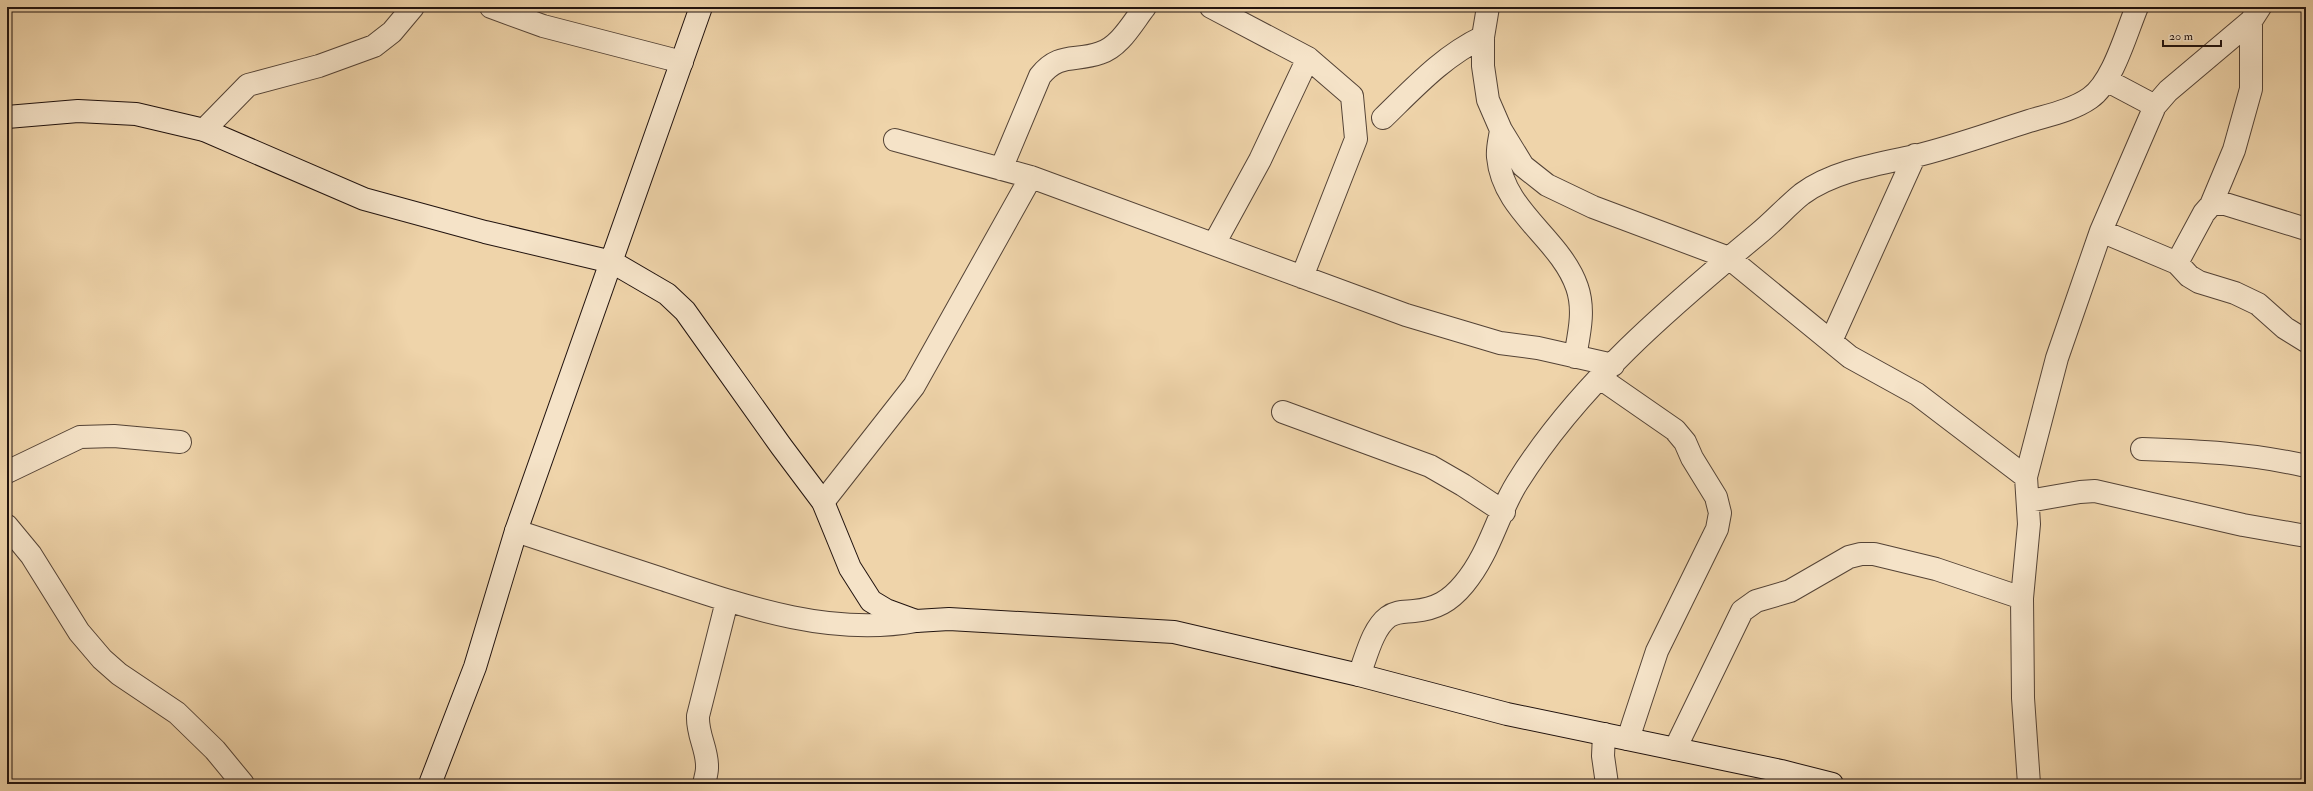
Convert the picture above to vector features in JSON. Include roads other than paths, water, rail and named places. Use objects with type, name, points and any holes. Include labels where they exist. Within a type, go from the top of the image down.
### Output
[{"type":"street","points":[[204,130],[248,85],[319,66],[374,46],[392,32],[413,7]]},
{"type":"street","points":[[491,7],[543,26],[682,62]]},
{"type":"street","points":[[430,784],[475,667],[516,530],[701,7]]},
{"type":"street","points":[[1001,169],[1040,76],[1048,66],[1061,59],[1101,53],[1118,42],[1144,7]]},
{"type":"street","points":[[1211,7],[1308,58],[1352,96],[1356,139],[1302,277]]},
{"type":"street","points":[[1488,7],[1483,37],[1482,66],[1488,100],[1501,130],[1523,166],[1547,185],[1593,207],[1729,258],[1850,357],[1917,394],[2026,477]]},
{"type":"street","points":[[1359,675],[1378,629],[1387,618],[1398,612],[1417,611],[1443,605],[1464,584],[1488,547],[1516,484],[1558,427],[1606,371],[1650,327],[1729,258],[1778,218],[1801,195],[1824,181],[1897,158],[1915,156],[2060,111],[2090,98],[2106,80],[2136,7]]},
{"type":"street","points":[[2029,784],[2023,698],[2022,598],[2029,524],[2026,477],[2057,358],[2101,230],[2155,106],[2168,91],[2255,14]]},
{"type":"street","points":[[2177,263],[2204,213],[2211,205],[2234,150],[2251,89],[2255,14]]},
{"type":"street","points":[[1383,118],[1444,60],[1464,46],[1483,37]]},
{"type":"street","points":[[1214,244],[1260,160],[1308,58]]},
{"type":"street","points":[[2106,80],[2155,106]]},
{"type":"street","points":[[7,117],[78,111],[129,114],[204,130],[364,199],[485,232],[612,262],[667,294],[685,311],[776,440],[823,502],[850,568],[871,601],[886,610],[916,621]]},
{"type":"street","points":[[1501,130],[1498,156],[1505,186],[1522,212],[1559,254],[1578,288],[1582,320],[1575,357]]},
{"type":"street","points":[[894,140],[1031,177],[1406,315],[1500,343],[1538,348],[1575,357],[1606,371],[1675,430],[1685,442],[1692,458],[1716,497],[1720,513],[1716,529],[1657,651],[1628,739]]},
{"type":"street","points":[[1831,341],[1915,156]]},
{"type":"street","points":[[823,502],[914,386],[1031,177]]},
{"type":"street","points":[[2211,205],[2222,203],[2306,229]]},
{"type":"street","points":[[2101,230],[2177,263],[2189,276],[2199,282],[2235,293],[2258,304],[2285,328],[2306,341]]},
{"type":"street","points":[[1283,412],[1430,466],[1464,485],[1504,512]]},
{"type":"street","points":[[7,472],[80,437],[114,436],[180,442]]},
{"type":"street","points":[[2142,450],[2220,451],[2276,459],[2306,466]]},
{"type":"street","points":[[2028,501],[2080,492],[2096,492],[2243,525],[2306,536]]},
{"type":"street","points":[[7,526],[31,555],[79,632],[102,659],[119,674],[177,713],[215,750],[243,784]]},
{"type":"street","points":[[516,530],[727,601],[790,617],[855,626],[888,626],[916,621],[965,620],[1174,632],[1359,675],[1507,714],[1781,771],[1832,784]]},
{"type":"street","points":[[1675,749],[1742,612],[1756,601],[1790,591],[1849,557],[1861,554],[1874,554],[1936,568],[2022,598]]},
{"type":"street","points":[[704,784],[708,768],[706,755],[697,728],[698,716],[727,601]]},
{"type":"street","points":[[1604,734],[1603,756],[1607,784]]}]
